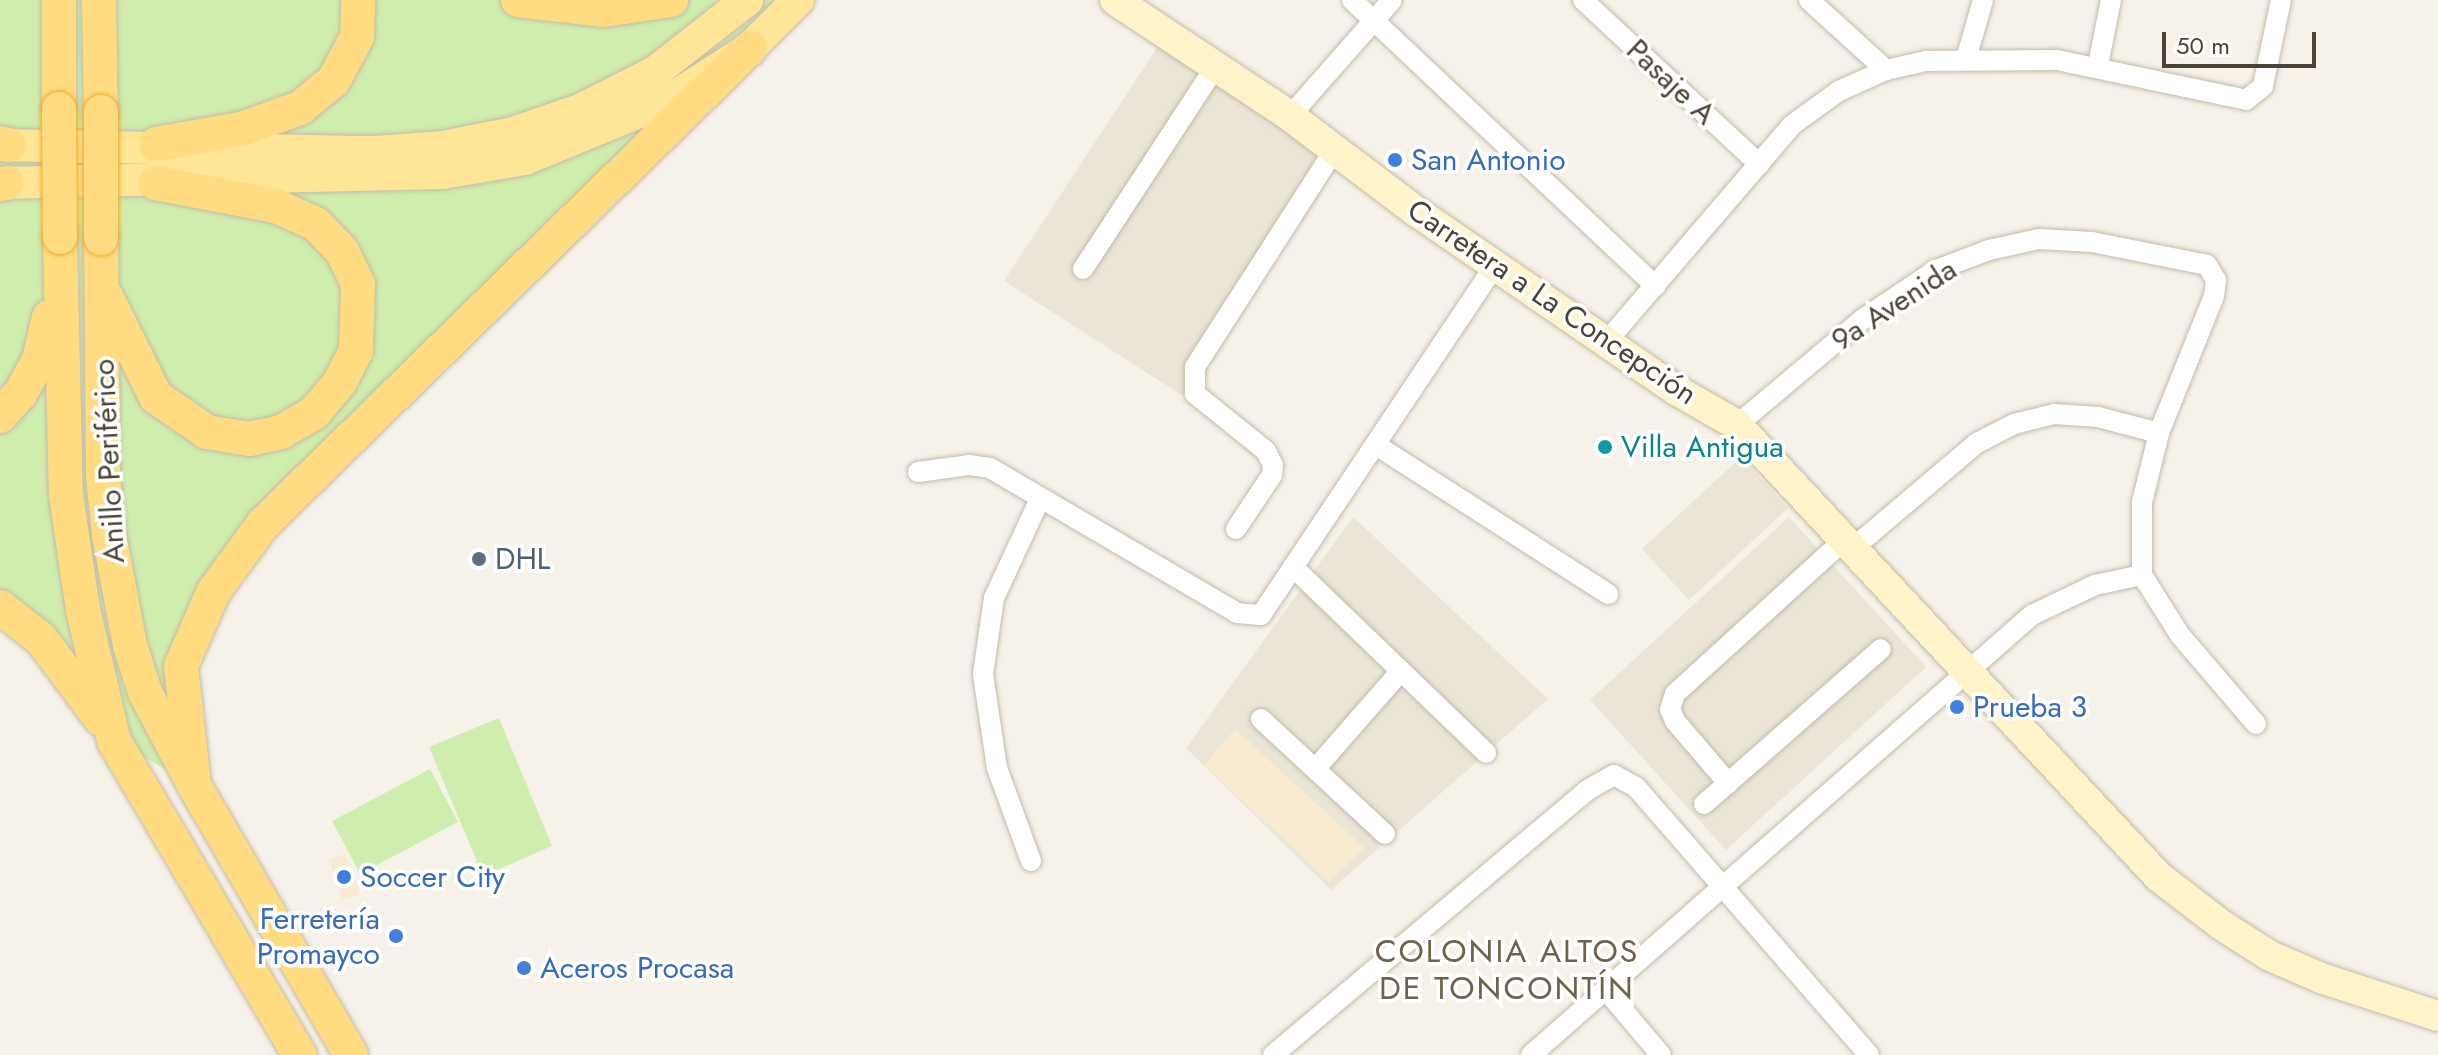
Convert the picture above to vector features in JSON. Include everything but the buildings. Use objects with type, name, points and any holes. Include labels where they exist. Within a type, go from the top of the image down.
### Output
[{"type":"highway","points":[[38,0],[58,94]]},
{"type":"highway","name":"Anillo Periférico","points":[[59,0],[60,254],[66,495],[83,610],[114,741],[300,1055]]},
{"type":"highway","name":"Anillo Periférico","points":[[99,0],[103,476],[119,597],[145,692],[194,785],[351,1055]]},
{"type":"highway","points":[[101,78],[123,0]]},
{"type":"highway","points":[[156,144],[241,129],[300,108],[334,80],[357,37],[358,0]]},
{"type":"highway","points":[[518,0],[604,10],[671,0]]},
{"type":"highway","points":[[194,785],[181,666],[214,591],[264,523],[750,48]]},
{"type":"highway","points":[[102,290],[156,397],[207,432],[249,439],[281,432],[314,413],[340,382],[356,351],[358,284],[342,251],[316,224],[276,206],[155,183]]},
{"type":"highway","points":[[0,416],[20,394],[39,360],[60,254]]},
{"type":"highway","points":[[0,607],[41,639],[71,674],[114,741]]},
{"type":"main road","points":[[3,145],[156,144],[375,152],[443,147],[513,133],[580,110],[655,72],[747,0]]},
{"type":"main road","points":[[2,183],[155,183],[443,173],[525,159],[671,99],[750,48],[798,0]]},
{"type":"main road","name":"Carretera a La Concepción","points":[[1115,0],[1290,116],[1495,265],[1737,425],[1968,676],[2159,877],[2220,924],[2282,962],[2438,1016]]},
{"type":"street","points":[[1352,0],[1656,286]]},
{"type":"street","points":[[1290,116],[1392,0]]},
{"type":"street","name":"Pasaje A","points":[[1583,0],[1759,164]]},
{"type":"street","points":[[1809,0],[1886,70]]},
{"type":"street","points":[[1966,59],[1983,0]]},
{"type":"street","points":[[2098,65],[2111,0]]},
{"type":"street","points":[[1607,341],[1792,125],[1827,100],[1886,70],[1966,59],[2098,65],[2246,100],[2256,97],[2263,86],[2281,0]]},
{"type":"street","points":[[1083,269],[1215,67]]},
{"type":"street","points":[[1236,529],[1272,475],[1273,465],[1266,451],[1195,394],[1195,367],[1335,149]]},
{"type":"street","name":"9a Avenida","points":[[1737,425],[1863,319],[1936,270],[1989,250],[2039,239],[2092,242],[2196,260],[2213,272],[2214,296],[2159,433]]},
{"type":"street","points":[[918,472],[969,465],[990,468],[1245,617],[1267,611],[1293,567],[1495,265]]},
{"type":"street","points":[[1728,783],[1675,721],[1670,709],[1675,694],[1848,544],[1977,443],[2014,424],[2054,414],[2098,417],[2159,433],[2142,502],[2142,575],[2180,635],[2256,724]]},
{"type":"street","points":[[1376,445],[1608,594]]},
{"type":"street","points":[[1031,861],[997,768],[983,674],[994,598],[1040,499]]},
{"type":"street","points":[[1293,567],[1486,753]]},
{"type":"street","points":[[1531,1055],[1968,676],[2032,615],[2058,599],[2142,575]]},
{"type":"street","points":[[1704,804],[1881,649]]},
{"type":"street","points":[[1316,768],[1401,671]]},
{"type":"street","points":[[1261,719],[1385,834]]},
{"type":"street","points":[[1273,1055],[1606,778],[1614,775],[1636,787],[1869,1055]]},
{"type":"street","points":[[1606,990],[1661,1055]]},
{"type":"shaded area","points":[[1166,34],[1345,156],[1183,396],[1004,281]]},
{"type":"shaded area","points":[[1741,457],[1788,508],[1689,600],[1642,549]]},
{"type":"shaded area","points":[[1353,517],[1548,699],[1331,890],[1186,748]]},
{"type":"shaded area","points":[[1789,517],[1926,667],[1726,850],[1590,700]]},
{"type":"shaded area","points":[[1235,729],[1365,848],[1329,882],[1204,765]]},
{"type":"shaded area","name":"Soccer City","points":[[345,854],[360,894],[343,900],[329,860]]},
{"type":"green space","points":[[0,0],[798,0],[264,523],[181,666],[194,785],[114,741],[0,607]]},
{"type":"green space","points":[[499,718],[552,846],[483,876],[429,747]]},
{"type":"green space","points":[[430,769],[458,822],[360,874],[332,821]]},
{"type":"place","name":"San Antonio","points":[[1395,160]]},
{"type":"place","name":"Villa Antigua","points":[[1605,447]]},
{"type":"place","name":"DHL","points":[[479,559]]},
{"type":"place","name":"Prueba 3","points":[[1957,707]]},
{"type":"place","name":"Soccer City","points":[[344,877]]},
{"type":"place","name":"Ferretería Promayco","points":[[396,936]]},
{"type":"place","name":"Aceros Procasa","points":[[524,968]]},
{"type":"district","name":"COLONIA ALTOS DE TONCONTÍN","points":[[1507,970]]}]
